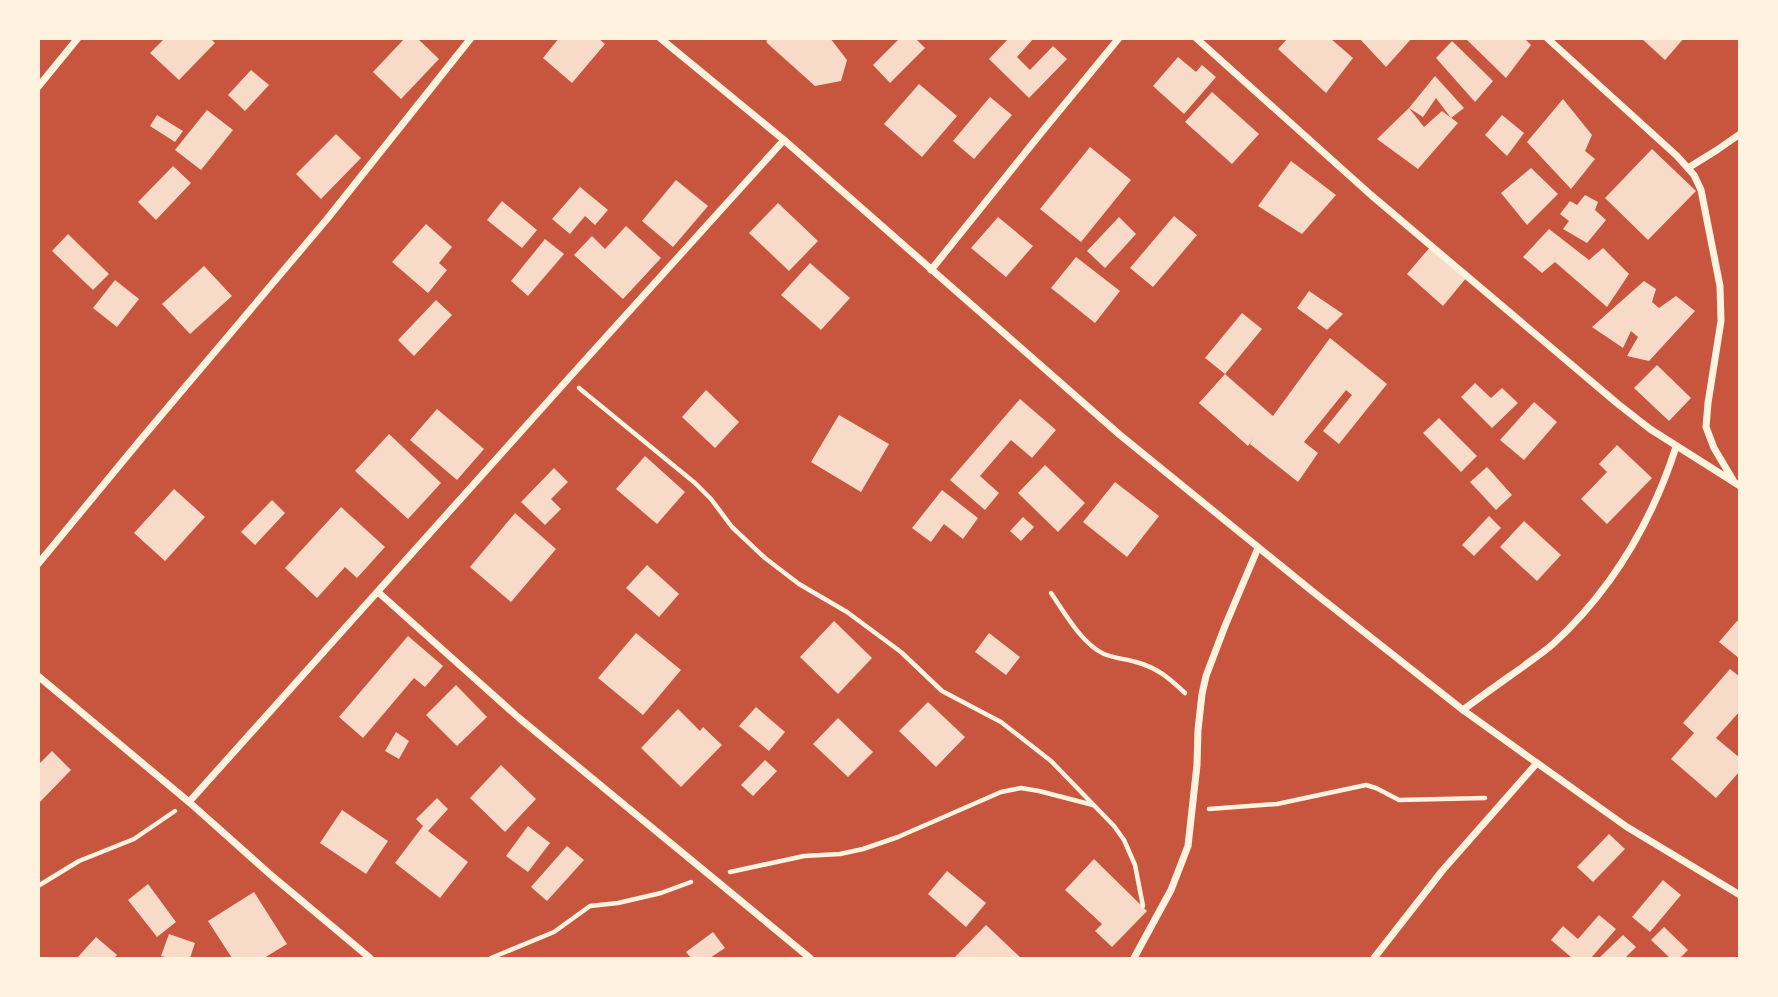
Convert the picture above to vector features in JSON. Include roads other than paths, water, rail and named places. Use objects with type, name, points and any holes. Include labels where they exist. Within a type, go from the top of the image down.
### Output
[{"type":"street","points":[[38,87],[78,38]]},
{"type":"street","points":[[38,564],[327,219],[471,38]]},
{"type":"street","points":[[660,38],[784,140],[1119,435],[1258,548],[1463,710],[1627,827],[1740,895]]},
{"type":"street","points":[[931,270],[1119,38]]},
{"type":"street","points":[[1196,38],[1371,195],[1618,404],[1650,429],[1736,484]]},
{"type":"street","points":[[1547,38],[1636,118],[1698,181],[1720,286],[1721,321],[1706,427],[1714,448],[1736,484]]},
{"type":"street","points":[[1688,168],[1740,134]]},
{"type":"street","points":[[189,802],[784,140]]},
{"type":"street","points":[[1463,710],[1552,645],[1595,601],[1620,566],[1644,524],[1665,481],[1676,446]]},
{"type":"street","points":[[1134,958],[1171,890],[1188,846],[1198,730],[1206,676],[1258,548]]},
{"type":"street","points":[[378,592],[519,718],[810,958]]},
{"type":"street","points":[[38,676],[370,958]]},
{"type":"street","points":[[1374,958],[1442,871],[1537,763]]}]
